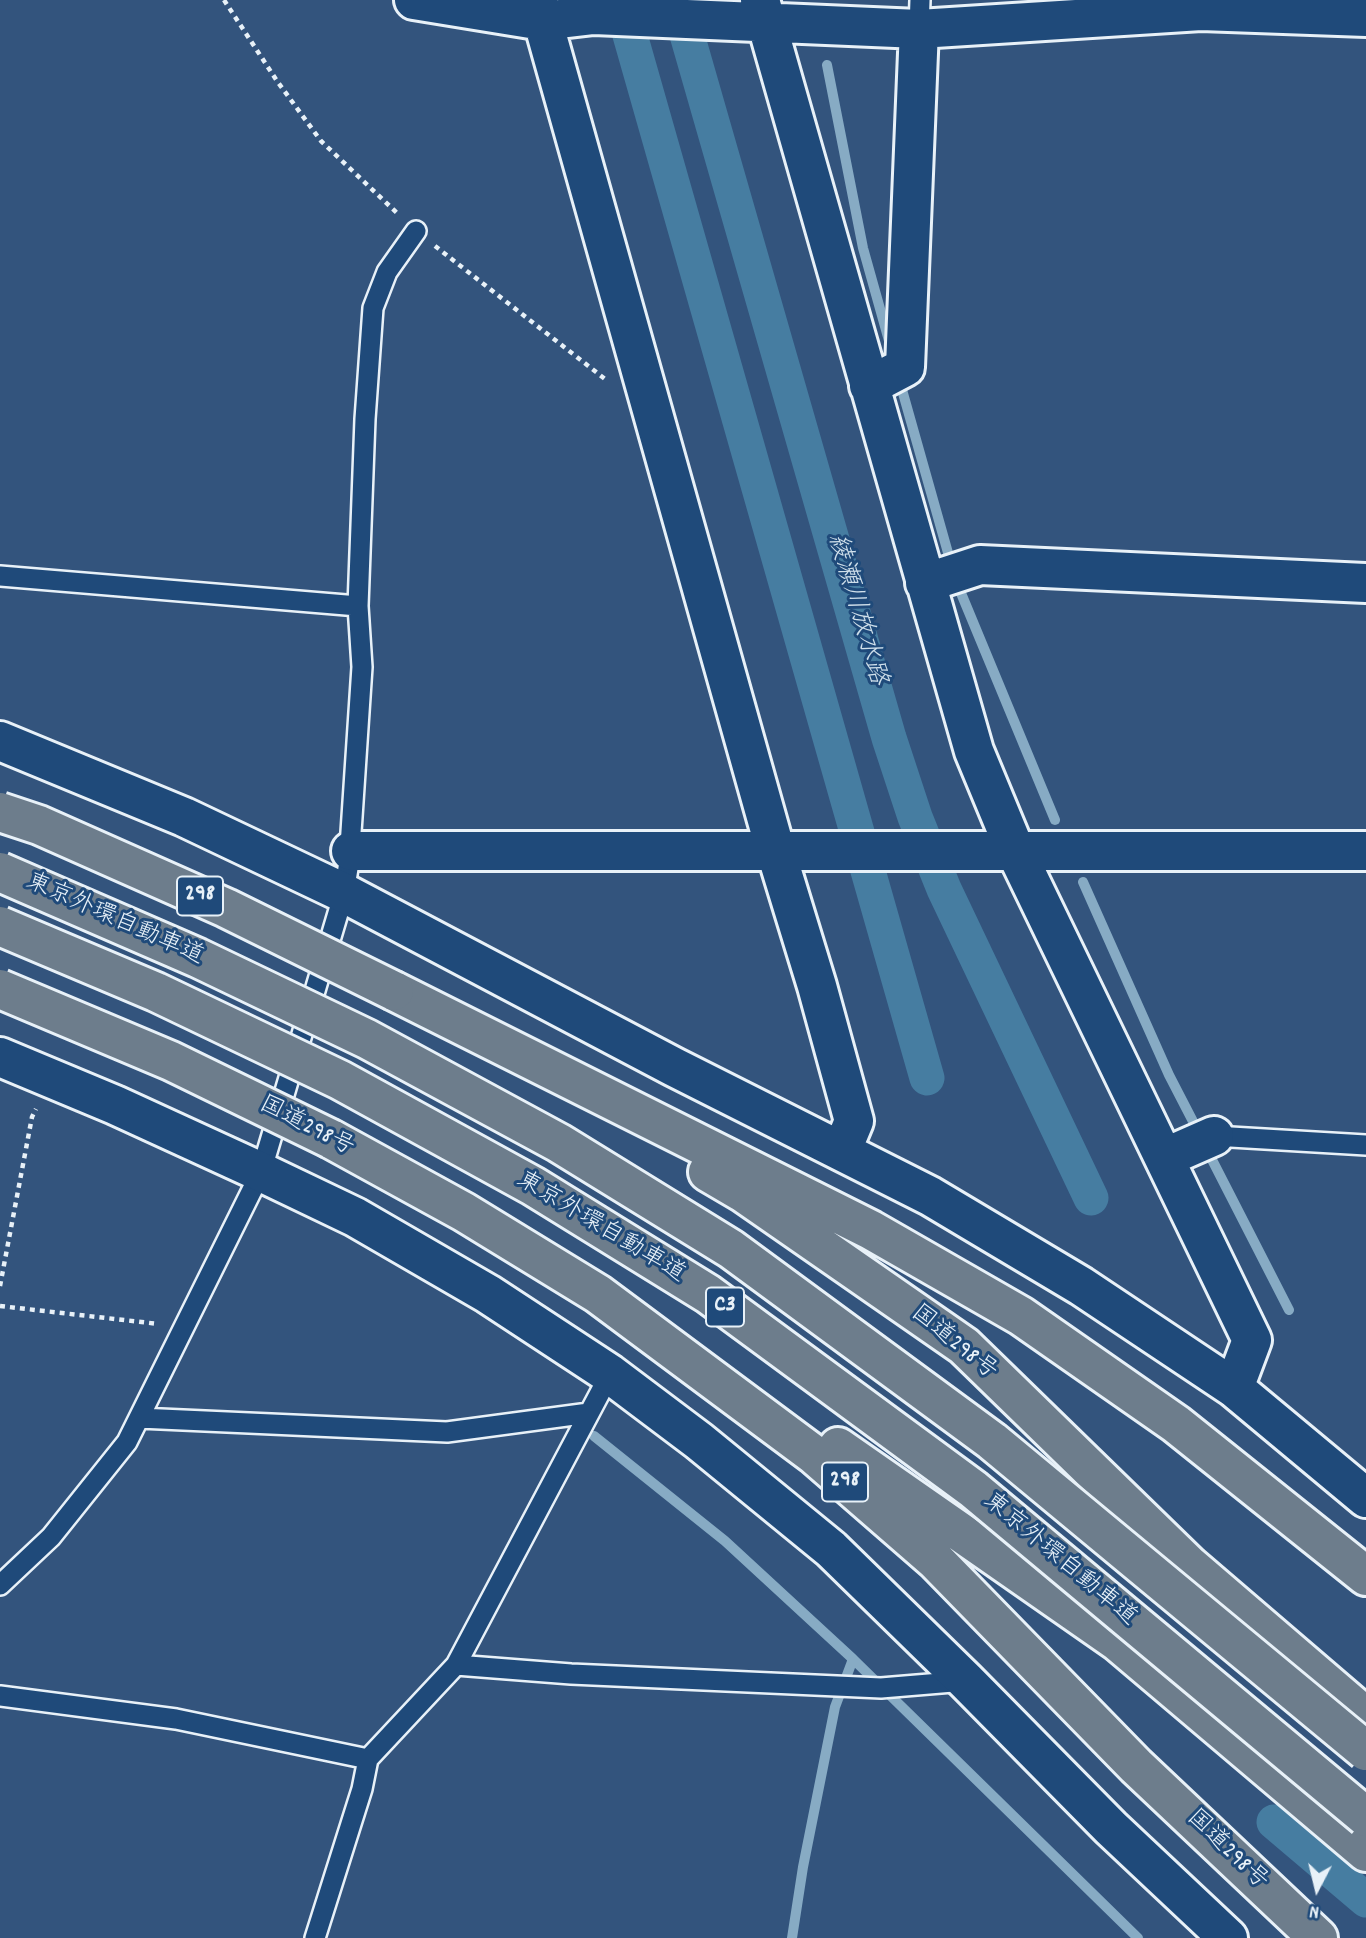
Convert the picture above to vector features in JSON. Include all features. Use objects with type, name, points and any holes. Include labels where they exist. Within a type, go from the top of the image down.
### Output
[{"type":"highway","name":"国道298号","points":[[0,811],[39,825],[226,908],[871,1230],[1021,1316],[1176,1424],[1366,1576]]},
{"type":"highway","name":"東京外環自動車道","points":[[0,872],[198,958],[367,1039],[559,1143],[731,1249],[992,1441],[1366,1751]]},
{"type":"highway","name":"東京外環自動車道","points":[[0,926],[156,992],[340,1080],[533,1186],[708,1294],[973,1489],[1366,1817]]},
{"type":"highway","name":"国道298号","points":[[0,989],[171,1061],[331,1139],[464,1212],[774,1401],[1118,1642],[1366,1852]]},
{"type":"highway","name":"国道298号","points":[[488,1038],[742,1192],[964,1346],[1190,1566],[1366,1717]]},
{"type":"highway","name":"国道298号","points":[[598,1294],[813,1454],[936,1562],[1136,1766],[1304,1926]]},
{"type":"street","points":[[414,0],[435,5],[590,15],[725,20],[763,12],[920,15],[1201,11],[1366,17]]},
{"type":"street","points":[[540,11],[854,1121],[842,1150]]},
{"type":"street","points":[[763,12],[885,377],[944,576],[974,751],[1014,850],[1192,1145],[1252,1340],[1234,1388]]},
{"type":"street","points":[[885,377],[920,15]]},
{"type":"street","points":[[944,576],[980,565],[1366,583]]},
{"type":"street","points":[[0,741],[184,817],[344,893],[674,1067],[930,1196],[1081,1286],[1234,1388],[1366,1498]]},
{"type":"street","points":[[351,850],[1366,851]]},
{"type":"street","points":[[0,1057],[261,1172],[355,1217],[488,1294],[610,1374],[699,1441],[831,1549],[1111,1828],[1228,1938]]},
{"type":"lane","points":[[0,1585],[51,1537],[127,1442],[261,1172],[344,893],[351,850],[362,667],[358,606],[365,419],[373,308],[387,272],[416,231]]},
{"type":"lane","points":[[0,576],[358,606]]},
{"type":"lane","points":[[1192,1145],[1366,1145]]},
{"type":"lane","points":[[314,1938],[362,1789],[368,1759],[456,1665],[610,1374]]},
{"type":"lane","points":[[139,1418],[447,1432],[589,1413]]},
{"type":"lane","points":[[456,1665],[571,1674],[881,1688],[966,1681]]},
{"type":"lane","points":[[0,1696],[176,1719],[368,1759]]},
{"type":"path","points":[[0,1286],[32,1117],[49,1078]]},
{"type":"path","points":[[0,1306],[184,1327]]},
{"type":"waterway","name":"綾瀬川放水路","points":[[620,0],[927,1078]]},
{"type":"waterway","name":"綾瀬川放水路","points":[[677,0],[889,738],[915,817],[944,889],[1091,1198]]},
{"type":"waterway","points":[[827,65],[863,248],[891,348]]},
{"type":"waterway","points":[[899,379],[952,567]]},
{"type":"waterway","points":[[956,581],[1055,820]]},
{"type":"waterway","points":[[1083,882],[1169,1075],[1200,1135]]},
{"type":"waterway","points":[[1206,1148],[1289,1310]]},
{"type":"waterway","points":[[594,1436],[725,1541],[853,1659],[1138,1938]]},
{"type":"waterway","points":[[792,1938],[803,1867],[835,1707],[853,1659]]},
{"type":"waterway","name":"綾瀬川放水路","points":[[1274,1822],[1366,1900]]}]
